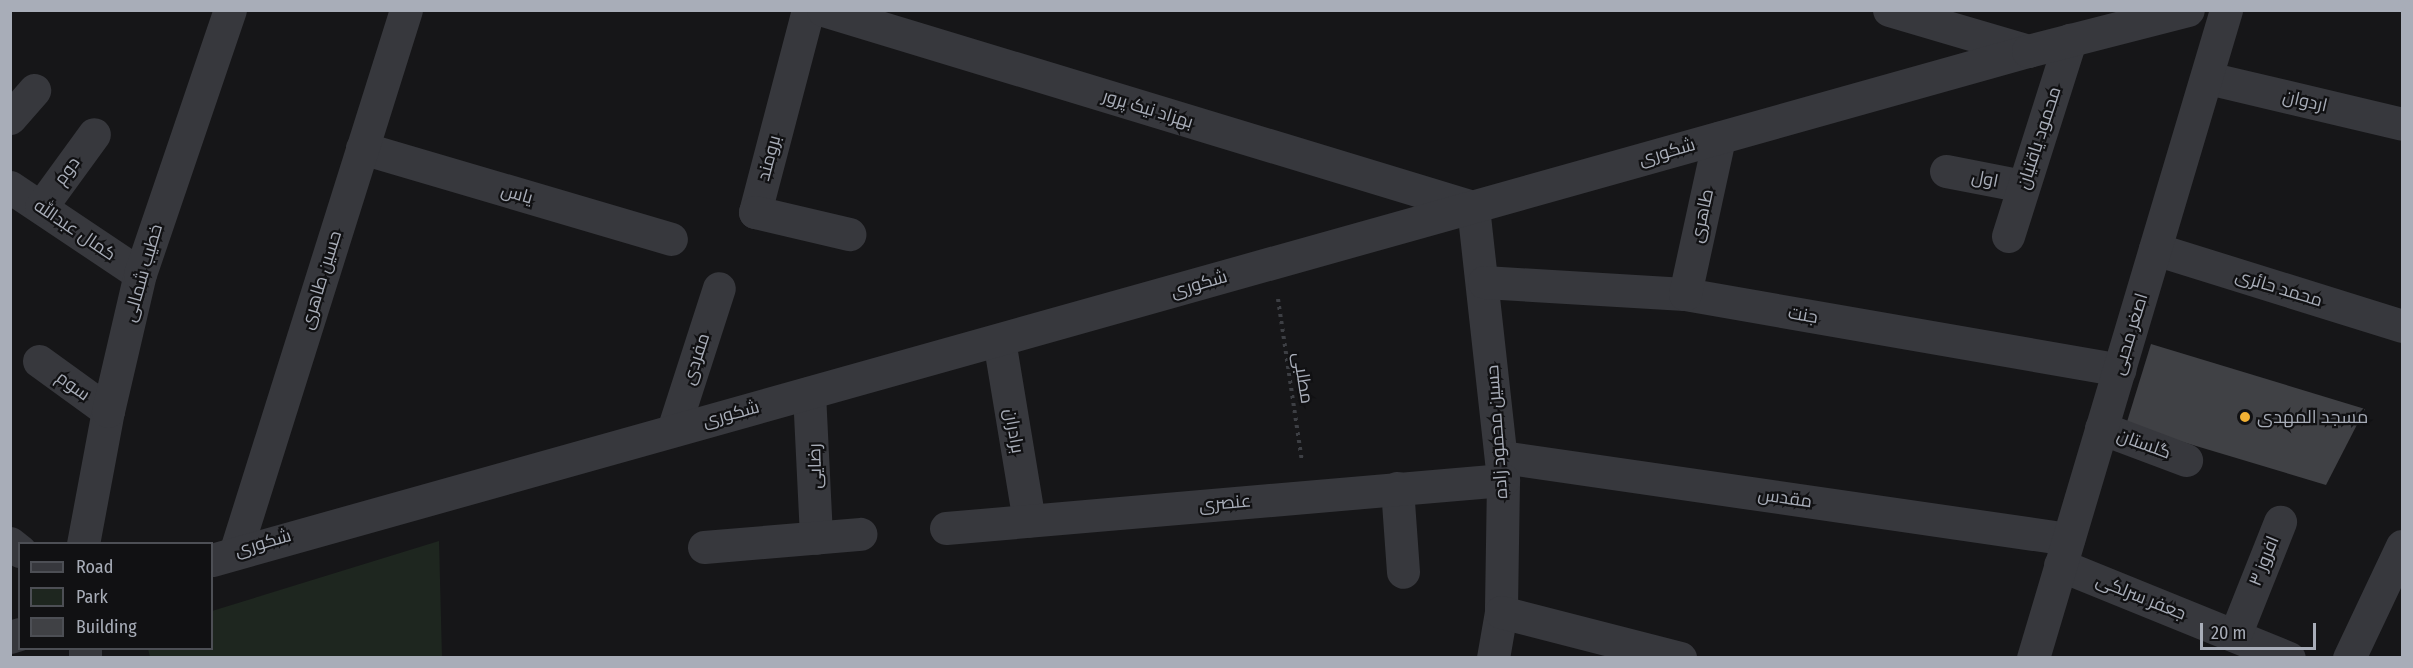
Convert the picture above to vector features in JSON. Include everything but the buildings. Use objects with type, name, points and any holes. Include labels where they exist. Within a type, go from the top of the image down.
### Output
[{"type":"street","name":"حسین طاهری","points":[[224,555],[362,148],[406,10]]},
{"type":"street","name":"برومند","points":[[808,10],[755,212],[849,234]]},
{"type":"street","name":"بهزاد نیک پرور","points":[[823,10],[1473,207]]},
{"type":"street","points":[[1889,10],[2028,51]]},
{"type":"street","name":"شکوری","points":[[224,555],[2028,51],[2188,10]]},
{"type":"street","name":"اصغر محبی","points":[[2033,657],[2208,78],[2226,10]]},
{"type":"street","name":"خطیب شمالی","points":[[82,542],[108,411],[140,274],[227,12]]},
{"type":"street","name":"محمود یاقتیان","points":[[2008,236],[2070,40]]},
{"type":"street","name":"اردوان","points":[[2208,78],[2403,124]]},
{"type":"street","points":[[10,118],[34,90]]},
{"type":"street","name":"دوم","points":[[41,207],[94,135]]},
{"type":"street","name":"طاهری","points":[[1685,294],[1719,138]]},
{"type":"street","name":"یاس","points":[[362,148],[671,239]]},
{"type":"street","name":"اول","points":[[1946,171],[2024,186]]},
{"type":"street","name":"کمال عبدالله","points":[[10,187],[140,274]]},
{"type":"street","name":"حسین محمود زاده","points":[[1473,207],[1484,282],[1502,469],[1501,612],[1493,657]]},
{"type":"street","name":"محمد حائری","points":[[2155,249],[2403,326]]},
{"type":"street","name":"جنت","points":[[1484,282],[1685,294],[2119,370]]},
{"type":"street","name":"مفردی","points":[[673,430],[719,288]]},
{"type":"street","name":"برادران","points":[[999,340],[1029,521]]},
{"type":"street","name":"سوم","points":[[39,361],[108,411]]},
{"type":"street","name":"رضایی","points":[[809,393],[816,538]]},
{"type":"street","name":"گلستان","points":[[2102,428],[2186,460]]},
{"type":"street","name":"عنصری","points":[[946,528],[1397,488],[1502,469]]},
{"type":"street","name":"مقدس","points":[[1502,469],[2064,552]]},
{"type":"street","points":[[1397,488],[1403,572]]},
{"type":"street","name":"افروز ۳","points":[[2235,635],[2280,522]]},
{"type":"street","points":[[704,548],[860,534]]},
{"type":"street","points":[[2349,657],[2402,548]]},
{"type":"street","name":"جعفر سرلکی","points":[[2064,552],[2235,635],[2289,657]]},
{"type":"street","points":[[1501,612],[1680,657]]},
{"type":"path","name":"مطلبی","points":[[1272,263],[1307,496]]},
{"type":"green space","points":[[439,541],[442,657],[150,657],[148,650],[213,650],[213,611]]},
{"type":"place","name":"مسجد المهدی","points":[[2245,417]]}]
